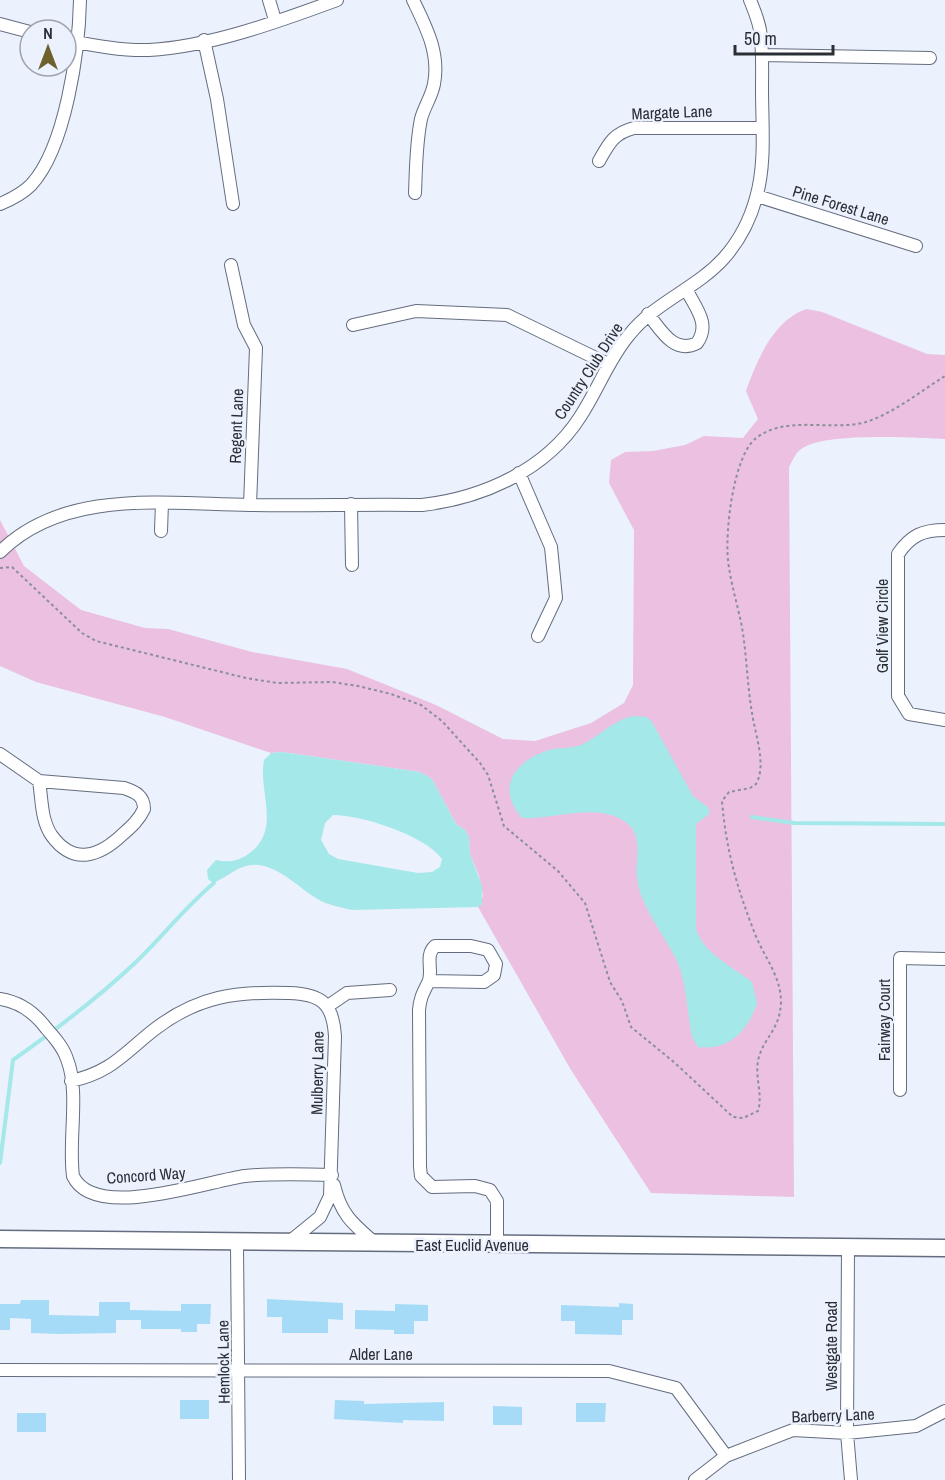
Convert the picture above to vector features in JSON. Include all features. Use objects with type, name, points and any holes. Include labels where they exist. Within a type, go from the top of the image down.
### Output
[{"type":"main road","name":"East Euclid Avenue","points":[[0,1239],[945,1248]]},
{"type":"street","points":[[76,18],[80,0]]},
{"type":"street","points":[[269,0],[275,20]]},
{"type":"street","points":[[78,42],[146,50],[204,40],[336,0]]},
{"type":"street","points":[[413,0],[431,40],[436,68],[434,85],[422,118],[415,193]]},
{"type":"street","name":"Country Club Drive","points":[[2,546],[52,519],[103,505],[162,503],[422,505],[448,502],[496,486],[519,473],[563,438],[580,417],[608,364],[629,335],[648,314],[710,272],[734,245],[752,213],[757,196],[762,128],[762,55],[760,32],[750,0]]},
{"type":"street","points":[[0,24],[18,29]]},
{"type":"street","points":[[204,40],[217,99],[233,204]]},
{"type":"street","points":[[762,55],[930,58]]},
{"type":"street","points":[[0,204],[14,198],[31,185],[43,168],[65,109],[68,78]]},
{"type":"street","name":"Margate Lane","points":[[599,160],[611,139],[623,131],[634,128],[762,128]]},
{"type":"street","name":"Pine Forest Lane","points":[[757,196],[916,246]]},
{"type":"street","name":"Regent Lane","points":[[231,266],[244,325],[256,348],[250,505]]},
{"type":"street","points":[[648,314],[672,343],[682,347],[697,343],[704,331],[703,321],[686,289]]},
{"type":"street","points":[[352,325],[416,311],[490,314],[514,318],[608,364]]},
{"type":"street","points":[[519,473],[551,547],[556,598],[538,636]]},
{"type":"street","points":[[161,531],[162,503]]},
{"type":"street","points":[[351,504],[352,565]]},
{"type":"street","name":"Golf View Circle","points":[[945,530],[927,530],[908,539],[898,554],[898,696],[909,714],[945,720]]},
{"type":"street","points":[[0,754],[39,781],[124,788],[141,796],[144,809],[137,821],[110,847],[100,853],[82,855],[60,845],[51,835],[45,823],[39,781]]},
{"type":"street","points":[[429,981],[484,982],[494,975],[496,964],[488,950],[480,947],[435,946],[430,953],[429,981],[420,998],[419,1010],[421,1176],[432,1186],[476,1186],[490,1190],[497,1201],[497,1245]]},
{"type":"street","name":"Fairway Court","points":[[900,1090],[900,958],[945,959]]},
{"type":"street","points":[[71,1081],[94,1076],[107,1069],[156,1028],[214,998],[260,992],[302,993],[312,995],[328,1006],[347,993],[390,990]]},
{"type":"street","name":"Concord Way","points":[[0,999],[23,1006],[44,1025],[57,1041],[67,1059],[71,1081],[71,1165],[77,1184],[88,1193],[109,1196],[154,1194],[178,1192],[243,1177],[332,1175]]},
{"type":"street","name":"Mulberry Lane","points":[[288,1243],[320,1217],[330,1196],[335,1036],[332,1014],[328,1006]]},
{"type":"street","name":"Mulberry Lane","points":[[332,1175],[339,1205],[347,1218],[376,1244]]},
{"type":"street","name":"Hemlock Lane","points":[[237,1243],[240,1371],[239,1480]]},
{"type":"street","name":"Westgate Road","points":[[848,1248],[847,1433],[851,1480]]},
{"type":"street","name":"Alder Lane","points":[[0,1370],[609,1371],[676,1388],[726,1456]]},
{"type":"street","name":"Barberry Lane","points":[[695,1480],[726,1456],[793,1430],[847,1433],[916,1426],[945,1411]]},
{"type":"path","points":[[0,568],[12,567],[82,633],[119,648],[246,678],[277,683],[332,682],[358,686],[391,694],[421,705],[442,721],[480,763],[490,781],[504,826],[558,871],[585,903],[604,967],[622,1001],[631,1027],[675,1063],[732,1117],[752,1116],[758,1111],[760,1103],[757,1064],[760,1054],[776,1028],[781,1000],[776,977],[758,943],[729,861],[722,801],[729,792],[750,788],[756,784],[761,768],[748,692],[742,626],[728,560],[727,542],[738,465],[745,451],[756,439],[772,430],[800,426],[851,426],[870,421],[945,376]]},
{"type":"shaded area","points":[[807,309],[822,312],[927,354],[945,355],[945,439],[868,437],[826,441],[810,445],[799,451],[789,467],[794,1197],[651,1193],[571,1070],[478,907],[483,896],[479,876],[470,854],[469,837],[465,830],[456,824],[432,779],[420,772],[282,752],[271,753],[165,717],[36,682],[0,666],[0,520],[24,566],[81,610],[145,628],[168,629],[252,652],[347,669],[436,705],[503,739],[535,741],[591,723],[624,703],[633,685],[634,530],[609,483],[611,460],[625,452],[653,451],[685,445],[704,436],[743,438],[758,419],[746,391],[761,354],[785,322],[795,314]]},
{"type":"shaded area","points":[[633,716],[647,717],[652,722],[693,796],[709,808],[709,814],[696,824],[696,929],[705,946],[712,953],[752,982],[757,1003],[743,1030],[736,1037],[719,1046],[698,1047],[692,1037],[685,989],[677,961],[648,910],[639,889],[636,837],[629,825],[618,818],[592,812],[522,818],[510,796],[513,777],[518,768],[527,761],[549,750],[581,745],[619,721]]},
{"type":"shaded area","points":[[282,752],[420,772],[432,779],[456,824],[465,830],[469,837],[470,854],[482,886],[482,904],[478,907],[352,910],[324,902],[274,870],[256,865],[242,867],[213,883],[208,879],[207,870],[216,860],[230,861],[243,857],[260,842],[265,832],[267,821],[263,772],[264,760],[271,753]],"holes":[[[333,815],[392,828],[422,842],[442,859],[440,867],[432,872],[418,873],[338,859],[329,854],[321,840],[325,823]]]},
{"type":"building","points":[[267,1299],[343,1303],[343,1320],[328,1319],[328,1333],[282,1333],[282,1317],[267,1317]]},
{"type":"building","points":[[21,1300],[49,1300],[49,1315],[99,1316],[99,1302],[130,1302],[130,1310],[181,1311],[181,1304],[211,1304],[210,1324],[197,1324],[197,1332],[181,1332],[181,1329],[141,1329],[141,1320],[116,1320],[116,1333],[60,1334],[31,1333],[31,1319],[10,1318],[10,1330],[0,1330],[0,1304],[20,1304]]},
{"type":"building","points":[[619,1303],[633,1304],[633,1320],[622,1320],[622,1335],[575,1334],[575,1321],[561,1321],[561,1305],[619,1307]]},
{"type":"building","points":[[395,1304],[428,1305],[428,1321],[414,1321],[414,1334],[394,1334],[394,1330],[355,1329],[355,1310],[395,1311]]},
{"type":"building","points":[[180,1400],[209,1400],[209,1419],[180,1419]]},
{"type":"building","points":[[335,1400],[364,1401],[364,1404],[444,1402],[444,1421],[403,1420],[403,1423],[334,1419]]},
{"type":"building","points":[[576,1403],[606,1403],[605,1422],[576,1422]]},
{"type":"building","points":[[493,1406],[522,1407],[522,1425],[493,1425]]},
{"type":"building","points":[[17,1413],[46,1413],[46,1432],[17,1432]]},
{"type":"waterway","points":[[752,817],[794,823],[945,824]]},
{"type":"waterway","points":[[0,1163],[13,1060],[77,1013],[122,975],[214,883]]}]
